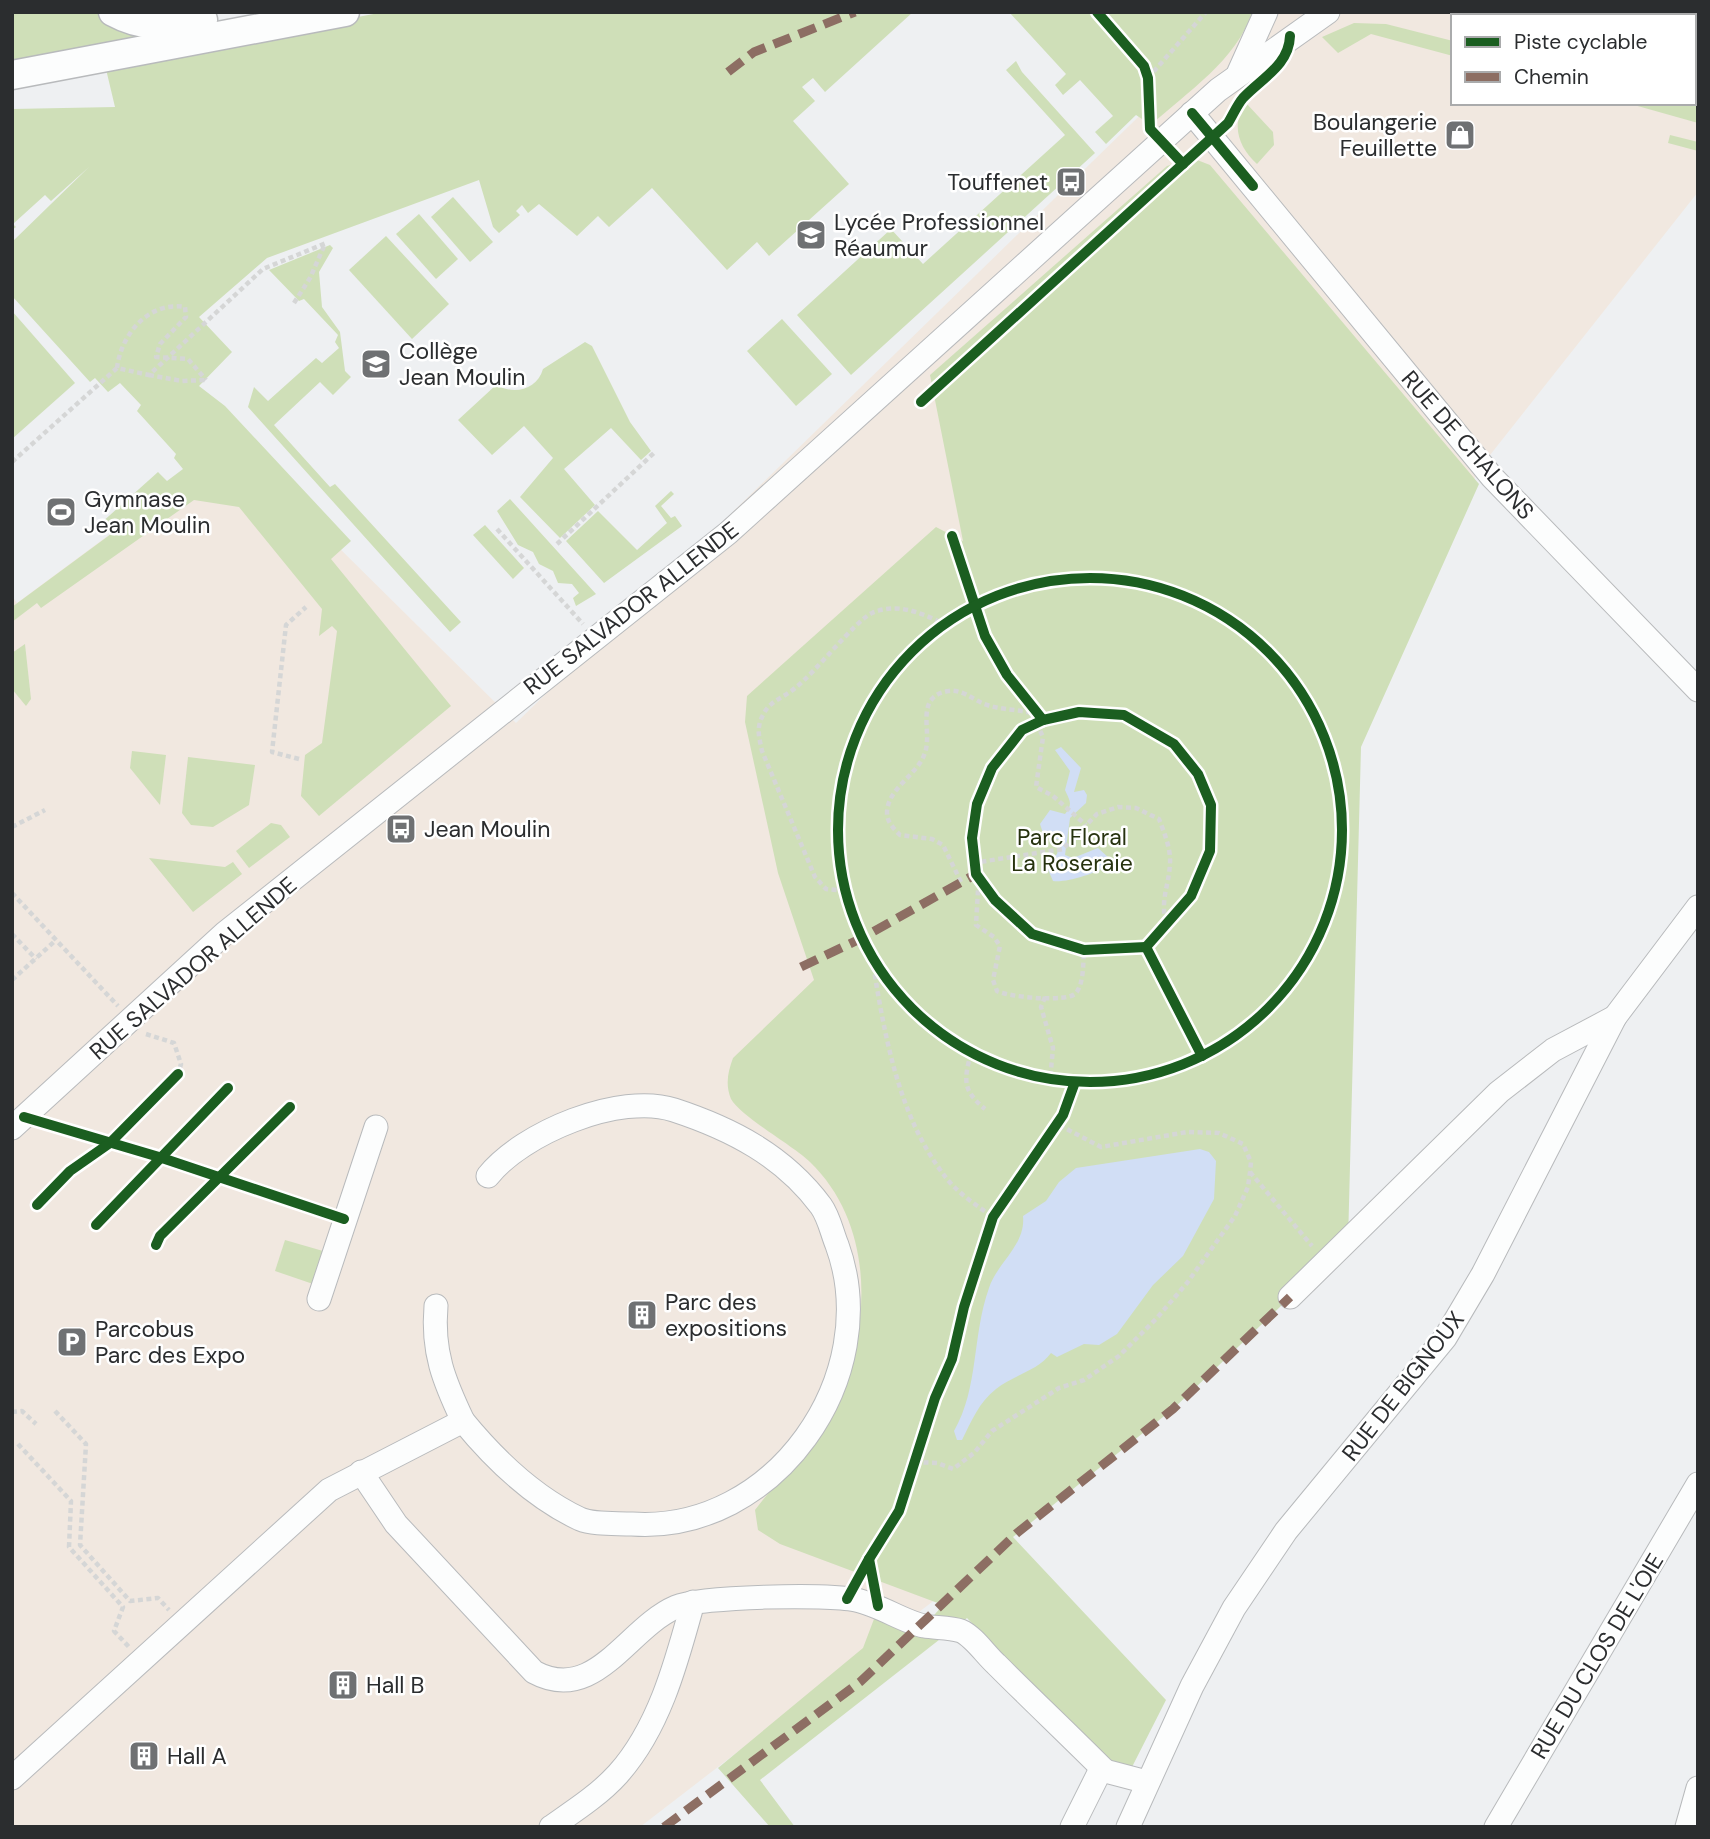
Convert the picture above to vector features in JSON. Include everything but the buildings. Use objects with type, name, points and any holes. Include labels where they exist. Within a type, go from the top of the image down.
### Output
[{"type":"main road","points":[[113,12],[144,25],[168,26],[243,12]]},
{"type":"main road","points":[[12,75],[345,12]]},
{"type":"street","points":[[1290,36],[1300,12]]},
{"type":"street","name":"RUE SALVADOR ALLENDE","points":[[12,1128],[225,933],[737,525],[1192,113],[1290,36],[1328,12]]},
{"type":"street","name":"RUE SALVADOR ALLENDE","points":[[1238,75],[1264,16]]},
{"type":"street","name":"RUE DE CHALONS","points":[[1192,113],[1492,477],[1698,690]]},
{"type":"street","name":"RUE DE BIGNOUX","points":[[1128,1827],[1192,1686],[1259,1568],[1286,1531],[1407,1386],[1465,1307],[1615,1017],[1698,907]]},
{"type":"street","points":[[1290,1297],[1499,1092],[1553,1050],[1615,1017]]},
{"type":"street","points":[[436,1306],[434,1330],[442,1377],[463,1421],[495,1460],[582,1520],[655,1525],[693,1519],[737,1501],[792,1456],[815,1428],[836,1383],[848,1333],[847,1274],[823,1208],[778,1159],[711,1122],[668,1108],[629,1106],[585,1114],[546,1132],[496,1166],[488,1176]]},
{"type":"street","points":[[319,1299],[376,1127]]},
{"type":"street","points":[[12,1778],[329,1490],[463,1421]]},
{"type":"street","points":[[361,1472],[396,1524],[534,1672],[546,1678],[572,1682],[590,1675],[654,1622],[675,1608],[693,1602],[807,1597],[855,1600],[894,1612],[921,1626],[962,1631],[1105,1771],[1147,1782]]},
{"type":"street","name":"RUE DU CLOS DE L'OIE","points":[[1496,1827],[1698,1484]]},
{"type":"street","points":[[551,1827],[586,1802],[619,1773],[640,1742],[676,1663],[693,1602]]},
{"type":"street","points":[[1072,1827],[1098,1775],[1105,1771]]},
{"type":"street","points":[[1688,1827],[1698,1788]]},
{"type":"path","points":[[1148,78],[1206,12]]},
{"type":"path","points":[[1144,66],[1150,93]]},
{"type":"path","points":[[149,375],[263,269],[326,243],[310,278],[294,303]]},
{"type":"path","points":[[12,462],[117,368],[121,345],[137,323],[156,313],[185,307],[186,317],[155,353],[156,357],[193,362],[206,380],[182,381],[117,368]]},
{"type":"path","points":[[557,544],[656,451]]},
{"type":"path","points":[[497,529],[571,608]]},
{"type":"path","points":[[299,759],[272,752],[286,625],[306,607]]},
{"type":"path","points":[[845,891],[826,889],[816,877],[762,751],[757,729],[764,713],[774,701],[794,690],[871,613],[893,608],[921,612],[944,624]]},
{"type":"path","points":[[961,882],[943,845],[932,839],[900,835],[891,827],[886,814],[890,800],[910,778],[926,751],[924,716],[927,706],[949,691],[996,708],[1032,713],[1043,737],[1037,787],[1053,796],[1086,825]]},
{"type":"path","points":[[973,863],[1063,849],[1097,814],[1118,807],[1136,808],[1159,819],[1171,862],[1162,904],[1166,924]]},
{"type":"path","points":[[12,828],[45,810]]},
{"type":"path","points":[[982,883],[978,890],[976,925],[994,937],[1000,946],[993,980],[997,992],[1008,997],[1071,998],[1077,992],[1084,950]]},
{"type":"path","points":[[12,893],[141,1032],[174,1043],[181,1064],[178,1073]]},
{"type":"path","points":[[12,934],[36,959]]},
{"type":"path","points":[[13,977],[56,940]]},
{"type":"path","points":[[872,958],[891,1057],[920,1137],[945,1177],[993,1217]]},
{"type":"path","points":[[1045,997],[1041,1007],[1053,1048],[1049,1080]]},
{"type":"path","points":[[971,1053],[964,1080],[973,1100],[985,1110]]},
{"type":"path","points":[[915,1462],[937,1463],[953,1469],[974,1453],[992,1431],[1021,1411],[1059,1388],[1084,1380],[1119,1356],[1187,1283],[1235,1216],[1248,1187],[1251,1162],[1242,1144],[1219,1133],[1187,1132],[1101,1147],[1057,1124]]},
{"type":"path","points":[[1250,1172],[1326,1262]]},
{"type":"path","points":[[12,1412],[22,1411],[36,1424]]},
{"type":"path","points":[[55,1411],[86,1444],[80,1545],[130,1601],[158,1598],[181,1624]]},
{"type":"path","points":[[18,1444],[71,1501],[69,1547],[123,1607],[114,1631],[141,1660]]},
{"type":"shaded area","points":[[1246,12],[1698,12],[1698,192],[1479,469],[958,1582],[640,1827],[12,1827],[12,596],[17,603],[233,443],[516,723]]},
{"type":"green space","points":[[12,12],[97,12],[149,40],[12,65]]},
{"type":"green space","points":[[384,12],[913,12],[825,92],[813,78],[802,87],[815,101],[793,121],[849,184],[769,256],[757,242],[727,270],[652,188],[609,227],[598,216],[577,236],[539,204],[528,213],[522,205],[516,211],[520,215],[499,233],[493,227],[479,180],[267,258],[199,317],[232,352],[199,386],[225,406],[351,541],[331,559],[451,706],[319,816],[301,796],[305,755],[322,743],[337,631],[332,626],[319,636],[322,609],[239,507],[194,500],[41,608],[37,603],[12,622],[12,607],[111,534],[100,524],[158,472],[167,481],[183,469],[174,458],[176,454],[137,411],[141,405],[120,383],[108,392],[95,378],[90,382],[12,296],[12,242],[89,167],[51,201],[45,195],[13,224],[16,227],[12,230],[12,109],[115,107],[105,65]]},
{"type":"green space","points":[[1009,12],[1252,12],[1235,45],[1195,87],[1151,125],[1136,115],[1106,144],[1095,132],[1113,116],[1080,80],[1063,95],[1055,85],[1066,74]]},
{"type":"green space","points":[[1354,23],[1386,24],[1451,40],[1451,55],[1371,34],[1338,53],[1322,37]]},
{"type":"green space","points":[[1016,61],[1022,72],[1095,153],[851,375],[797,315],[891,229],[923,264],[1065,135],[1006,70]]},
{"type":"green space","points":[[1246,103],[1273,132],[1274,145],[1257,164],[1245,151],[1239,135],[1238,119]]},
{"type":"green space","points":[[1634,105],[1698,106],[1698,123]]},
{"type":"green space","points":[[1670,135],[1698,142],[1698,151],[1668,143]]},
{"type":"green space","name":"Parc Floral La Roseraie","points":[[1192,158],[1210,165],[1479,484],[1361,747],[1348,1242],[1173,1409],[1013,1537],[1166,1700],[1132,1767],[1105,1764],[967,1618],[760,1780],[795,1827],[770,1827],[718,1768],[863,1648],[874,1619],[874,1611],[920,1631],[943,1605],[780,1544],[758,1530],[755,1510],[811,1443],[838,1400],[857,1339],[861,1276],[856,1245],[846,1215],[831,1187],[802,1155],[736,1106],[728,1088],[733,1058],[814,980],[778,873],[745,722],[747,696],[936,527],[963,541],[930,375],[1167,166]]},
{"type":"green space","points":[[453,197],[493,242],[470,262],[431,217]]},
{"type":"green space","points":[[419,214],[458,259],[436,279],[396,234]]},
{"type":"green space","points":[[386,236],[449,304],[412,339],[349,270]]},
{"type":"green space","points":[[330,245],[333,248],[319,272],[322,307],[340,332],[345,371],[351,377],[333,395],[320,382],[274,425],[330,487],[335,484],[461,622],[450,632],[248,407],[254,387],[268,401],[316,358],[322,363],[339,348],[335,342],[338,335],[304,299],[299,301],[269,270]]},
{"type":"green space","points":[[12,311],[75,383],[12,439]]},
{"type":"green space","points":[[782,319],[832,374],[796,406],[747,351]]},
{"type":"green space","points":[[585,342],[592,346],[630,422],[651,451],[641,460],[611,428],[564,469],[595,505],[560,538],[520,497],[553,458],[524,426],[492,455],[458,420],[496,385],[510,390],[524,389],[536,382],[543,369]]},
{"type":"green space","points":[[671,491],[674,494],[661,506],[671,518],[675,516],[682,526],[604,583],[566,541],[598,511],[637,550],[667,523],[655,506]]},
{"type":"green space","points":[[510,499],[596,594],[576,606],[573,598],[579,593],[572,584],[558,583],[553,571],[539,564],[533,552],[518,545],[497,511]]},
{"type":"green space","points":[[485,525],[524,568],[513,579],[473,535]]},
{"type":"green space","points":[[25,644],[31,699],[26,706],[12,689],[12,653]]},
{"type":"green space","points":[[132,751],[166,755],[160,805],[130,768]]},
{"type":"green space","points":[[188,757],[255,765],[249,805],[213,827],[191,825],[182,813]]},
{"type":"green space","points":[[271,823],[281,825],[290,837],[249,868],[236,851]]},
{"type":"green space","points":[[149,858],[225,867],[233,862],[242,874],[193,912]]},
{"type":"green space","points":[[285,1240],[323,1251],[313,1284],[275,1271]]},
{"type":"water","points":[[1061,747],[1081,768],[1074,792],[1084,790],[1087,795],[1086,803],[1070,818],[1065,855],[1073,858],[1098,848],[1109,858],[1108,865],[1097,871],[1073,879],[1053,881],[1046,865],[1057,854],[1061,840],[1044,836],[1040,824],[1050,810],[1065,814],[1070,805],[1065,790],[1070,771],[1055,750]]},
{"type":"water","points":[[1200,1149],[1209,1152],[1216,1161],[1214,1199],[1183,1256],[1153,1285],[1117,1334],[1099,1345],[1084,1344],[1057,1357],[1051,1353],[1039,1364],[1003,1384],[985,1400],[962,1440],[957,1440],[954,1431],[968,1397],[989,1288],[1016,1245],[1023,1226],[1023,1216],[1046,1201],[1059,1182],[1076,1168]]},
{"type":"marked path","points":[[728,72],[754,52],[855,12]]},
{"type":"marked path","points":[[801,967],[862,938],[976,874]]},
{"type":"marked path","points":[[664,1827],[860,1682],[1017,1533],[1173,1409],[1290,1297]]},
{"type":"cycle path","points":[[1097,12],[1144,66],[1148,78],[1150,129],[1183,164]]},
{"type":"cycle path","points":[[921,402],[1228,123],[1243,98],[1280,63],[1290,36]]},
{"type":"cycle path","points":[[1192,113],[1253,186]]},
{"type":"cycle path","points":[[952,536],[985,636],[1007,675],[1043,720],[1022,730],[992,768],[977,804],[972,838],[976,874],[995,900],[1032,934],[1084,950],[1146,947],[1202,1056]]},
{"type":"cycle path","points":[[1090,578],[1139,583],[1186,597],[1230,621],[1268,652],[1299,690],[1323,734],[1337,781],[1342,830],[1337,879],[1323,926],[1299,970],[1268,1008],[1230,1039],[1186,1063],[1139,1077],[1090,1082],[1041,1077],[994,1063],[950,1039],[912,1008],[881,970],[857,926],[843,879],[838,830],[843,781],[857,734],[881,690],[912,652],[950,621],[994,597],[1041,583],[1090,578]]},
{"type":"cycle path","points":[[1043,720],[1079,712],[1124,715],[1174,744],[1198,774],[1211,805],[1210,851],[1191,896],[1146,947]]},
{"type":"cycle path","points":[[37,1205],[70,1171],[110,1143],[178,1074]]},
{"type":"cycle path","points":[[869,1559],[899,1511],[935,1398],[952,1359],[964,1307],[993,1217],[1063,1115],[1075,1082]]},
{"type":"cycle path","points":[[96,1225],[228,1088]]},
{"type":"cycle path","points":[[156,1245],[160,1236],[290,1107]]},
{"type":"cycle path","points":[[24,1117],[159,1157],[344,1219]]},
{"type":"cycle path","points":[[847,1599],[869,1559],[878,1606]]},
{"type":"place","name":"Boulangerie Feuillette","points":[[1460,135]]},
{"type":"place","name":"Touffenet","points":[[1071,182]]},
{"type":"place","name":"Lycée Professionnel Réaumur","points":[[811,235]]},
{"type":"place","name":"Collège Jean Moulin","points":[[376,364]]},
{"type":"place","name":"Gymnase Jean Moulin","points":[[61,512]]},
{"type":"place","name":"Jean Moulin","points":[[401,829]]},
{"type":"place","name":"Parc des expositions","points":[[642,1315]]},
{"type":"place","name":"Parcobus Parc des Expo","points":[[72,1342]]},
{"type":"place","name":"Hall B","points":[[343,1685]]},
{"type":"place","name":"Hall A","points":[[144,1756]]}]
